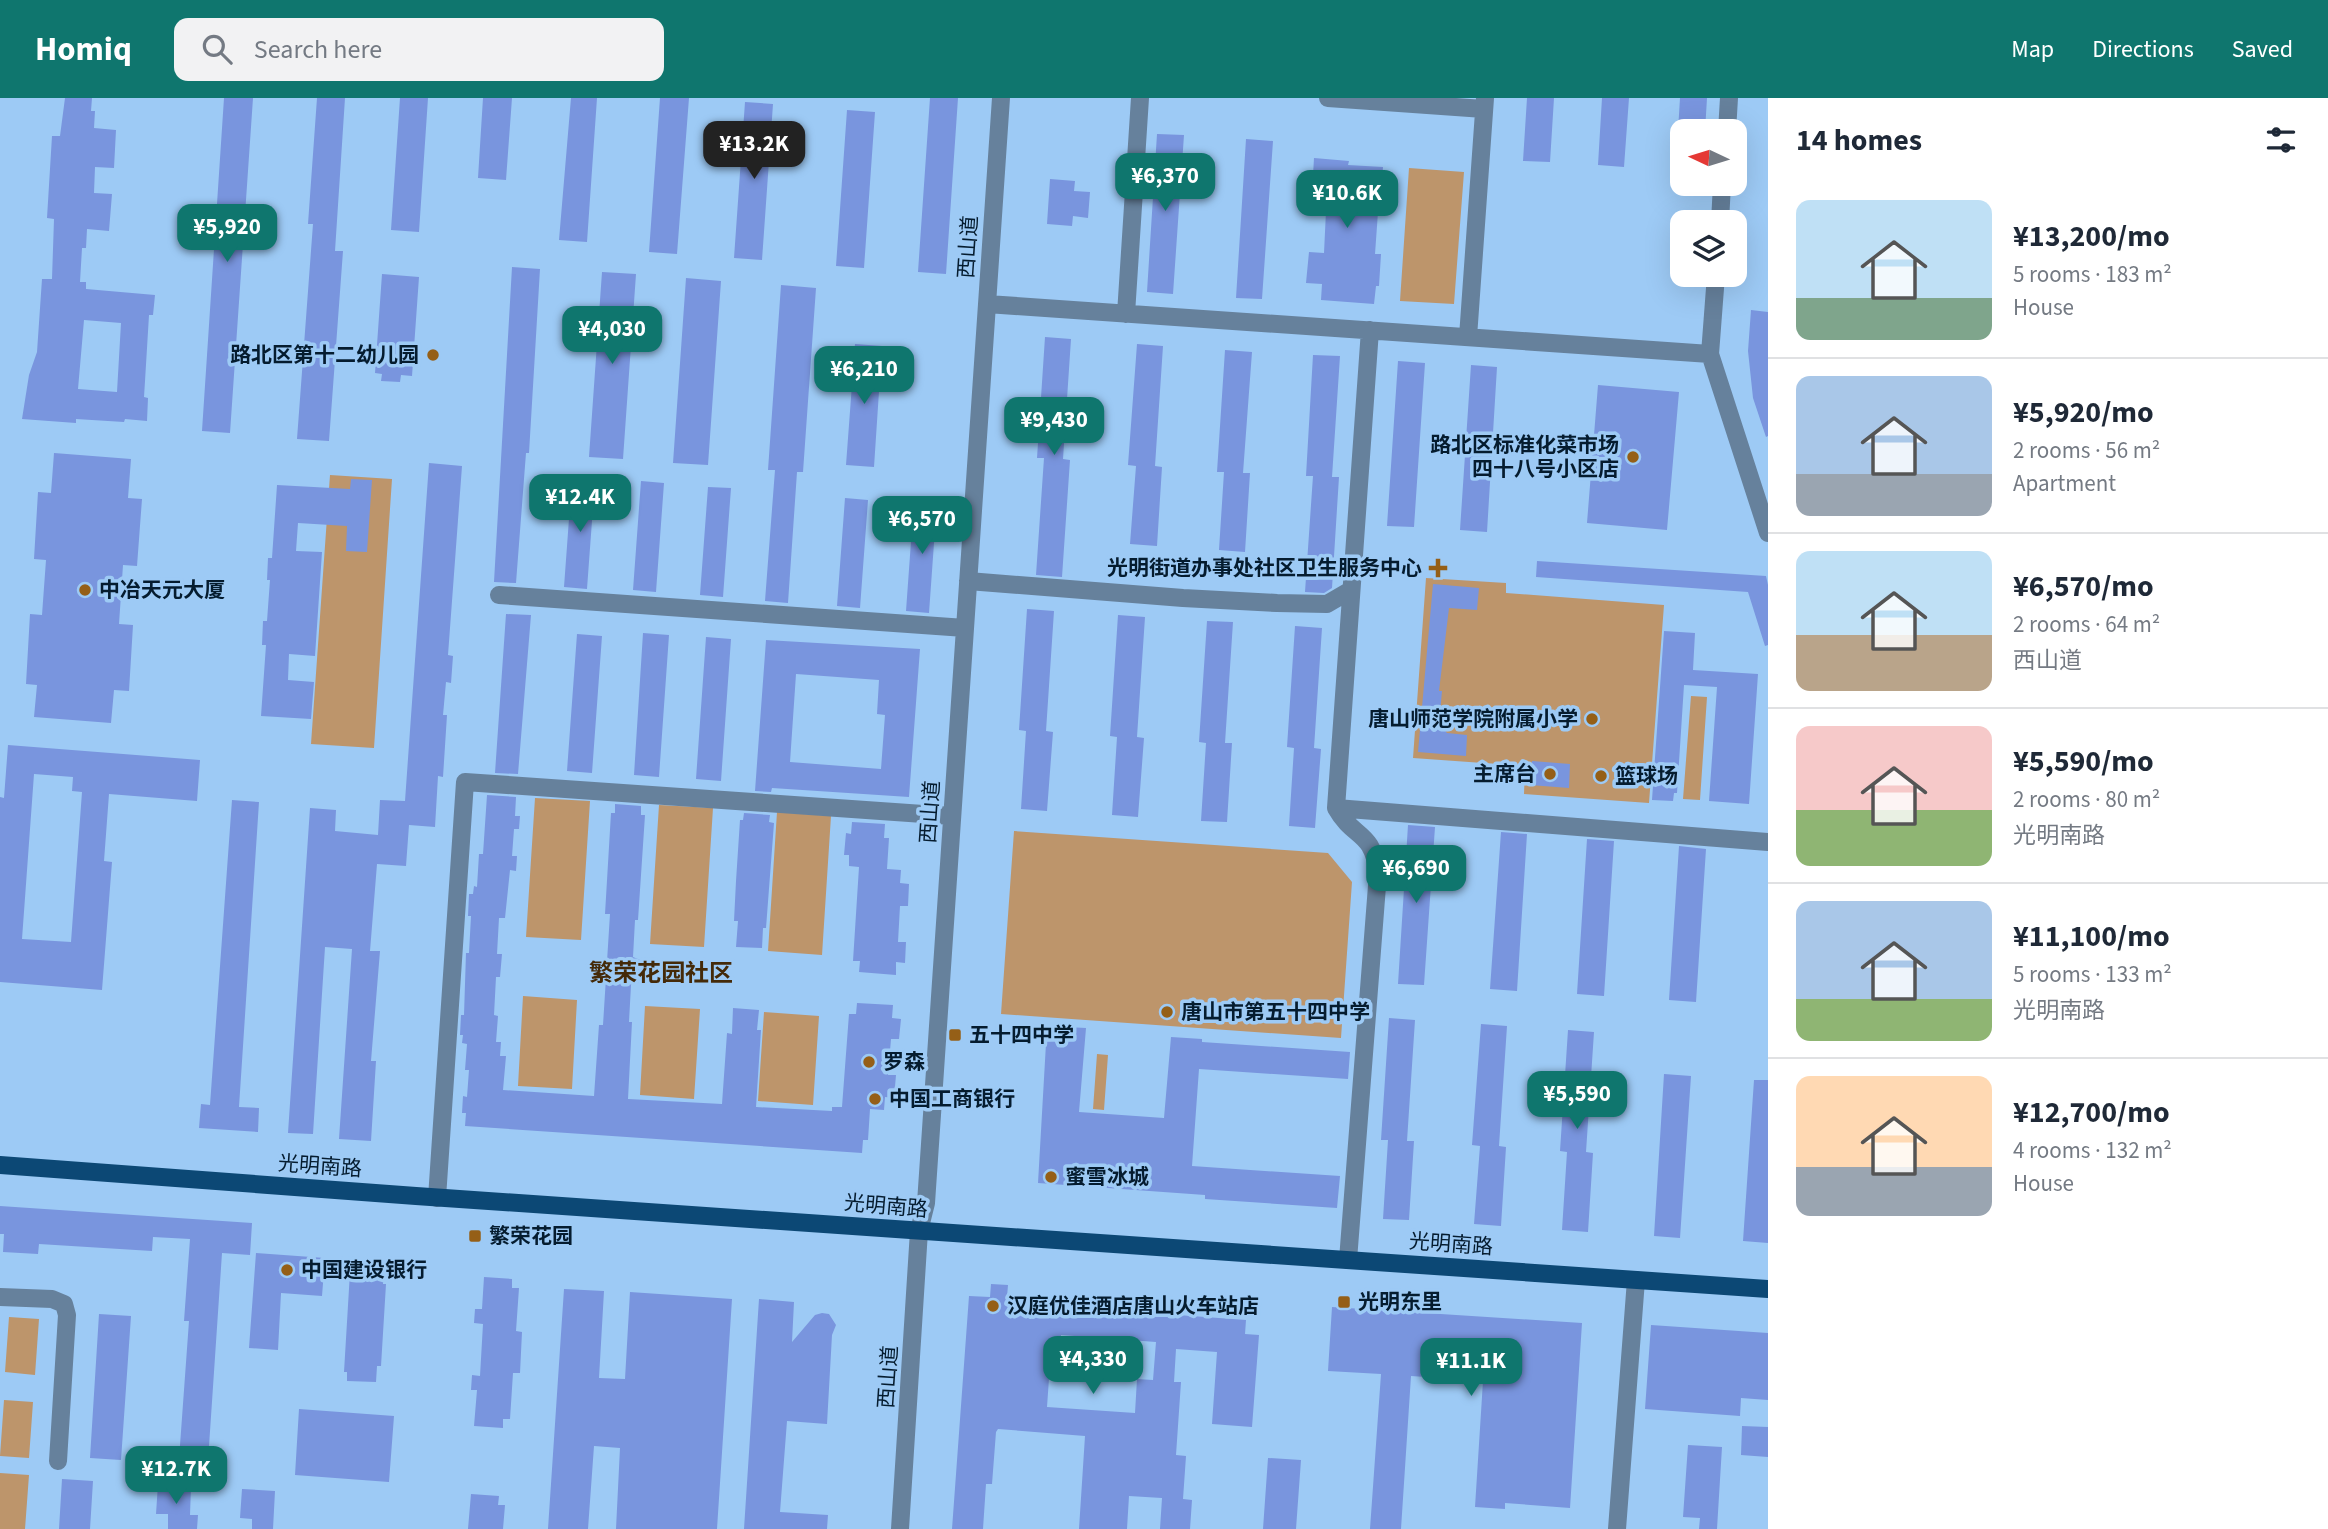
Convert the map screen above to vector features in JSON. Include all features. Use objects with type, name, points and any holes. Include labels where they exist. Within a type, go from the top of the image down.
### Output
[{"type":"main road","name":"光明南路","points":[[0,1165],[437,1198],[1768,1289]]},
{"type":"street","name":"西山道","points":[[900,1529],[919,1231],[926,1203],[1001,98]]},
{"type":"street","points":[[1126,314],[1140,98]]},
{"type":"street","points":[[1328,98],[1484,103],[1468,337]]},
{"type":"street","points":[[1728,119],[1729,98]]},
{"type":"street","points":[[1715,287],[1710,354],[1768,533]]},
{"type":"street","points":[[987,304],[1710,354]]},
{"type":"street","points":[[1348,1260],[1378,873],[1376,853],[1370,842],[1342,820],[1336,808],[1370,330]]},
{"type":"street","points":[[968,581],[1277,603],[1327,604],[1351,590]]},
{"type":"street","points":[[499,595],[965,628]]},
{"type":"street","points":[[437,1198],[465,782],[952,816]]},
{"type":"street","points":[[1336,808],[1768,842]]},
{"type":"street","points":[[1618,1529],[1636,1280]]},
{"type":"street","points":[[0,1297],[52,1299],[64,1304],[67,1315],[58,1461]]},
{"type":"shaded area","points":[[1409,168],[1464,172],[1454,304],[1400,301]]},
{"type":"shaded area","points":[[330,475],[392,479],[374,748],[311,744]]},
{"type":"shaded area","points":[[1426,578],[1506,583],[1506,593],[1664,605],[1649,803],[1524,794],[1525,766],[1413,758]]},
{"type":"shaded area","points":[[1691,696],[1707,697],[1700,800],[1683,799]]},
{"type":"shaded area","points":[[535,798],[590,801],[581,940],[526,937]]},
{"type":"shaded area","points":[[659,805],[713,808],[704,947],[650,944]]},
{"type":"shaded area","points":[[777,812],[831,816],[822,955],[768,951]]},
{"type":"shaded area","points":[[1014,831],[1328,853],[1352,882],[1341,1038],[1001,1014]]},
{"type":"shaded area","points":[[523,996],[577,1000],[572,1089],[518,1086]]},
{"type":"shaded area","points":[[645,1006],[700,1009],[694,1099],[640,1095]]},
{"type":"shaded area","points":[[764,1012],[819,1016],[813,1105],[758,1101]]},
{"type":"shaded area","points":[[1097,1054],[1108,1055],[1104,1110],[1093,1109]]},
{"type":"shaded area","points":[[9,1317],[39,1319],[35,1375],[5,1372]]},
{"type":"shaded area","points":[[4,1400],[33,1402],[29,1458],[0,1456]]},
{"type":"shaded area","points":[[0,1473],[29,1475],[25,1529],[0,1529]]},
{"type":"building","points":[[65,98],[92,98],[91,111],[95,111],[94,128],[116,130],[114,168],[95,167],[94,193],[112,194],[109,231],[87,229],[86,248],[82,248],[80,282],[86,282],[86,289],[155,295],[153,315],[149,315],[144,397],[148,398],[147,421],[76,419],[76,423],[22,419],[29,375],[37,352],[42,279],[52,279],[54,219],[47,218],[52,136],[60,136]],"holes":[[[84,320],[121,323],[117,392],[78,389]]]},
{"type":"building","points":[[224,98],[253,98],[230,433],[202,431]]},
{"type":"building","points":[[317,98],[345,98],[335,251],[343,251],[329,441],[297,439],[313,224],[308,224]]},
{"type":"building","points":[[400,98],[428,98],[419,232],[391,230]]},
{"type":"building","points":[[483,98],[512,98],[506,180],[478,178]]},
{"type":"building","points":[[571,98],[597,98],[587,242],[559,240]]},
{"type":"building","points":[[660,98],[689,98],[677,254],[649,252]]},
{"type":"building","points":[[930,98],[958,98],[946,274],[918,272]]},
{"type":"building","points":[[1527,98],[1554,98],[1550,162],[1523,161]]},
{"type":"building","points":[[1602,98],[1629,98],[1624,167],[1598,165]]},
{"type":"building","points":[[1680,98],[1707,98],[1706,119],[1679,119]]},
{"type":"building","points":[[745,102],[773,104],[762,260],[734,258]]},
{"type":"building","points":[[847,110],[875,112],[864,268],[836,266]]},
{"type":"building","points":[[1157,134],[1184,135],[1173,294],[1147,292]]},
{"type":"building","points":[[1246,139],[1273,141],[1262,299],[1236,298]]},
{"type":"building","points":[[1314,158],[1349,161],[1348,165],[1383,167],[1383,213],[1378,212],[1375,254],[1381,254],[1379,286],[1376,286],[1374,304],[1321,300],[1322,284],[1306,283],[1309,252],[1324,253],[1326,211],[1311,210]]},
{"type":"building","points":[[1050,179],[1075,181],[1074,191],[1090,192],[1088,218],[1073,216],[1072,226],[1047,224]]},
{"type":"building","points":[[512,267],[540,269],[529,453],[526,453],[516,583],[494,582]]},
{"type":"building","points":[[602,272],[636,274],[623,459],[589,457]]},
{"type":"building","points":[[382,274],[419,277],[412,376],[401,375],[400,382],[381,381],[382,374],[375,373]]},
{"type":"building","points":[[686,278],[721,281],[708,465],[673,463]]},
{"type":"building","points":[[781,285],[816,288],[803,472],[797,472],[788,603],[765,601],[775,470],[768,470]]},
{"type":"building","points":[[1751,310],[1768,312],[1766,437],[1753,398],[1748,351]]},
{"type":"building","points":[[1045,337],[1071,339],[1063,459],[1070,460],[1062,577],[1036,575],[1044,458],[1037,458]]},
{"type":"building","points":[[855,344],[882,346],[874,467],[846,465]]},
{"type":"building","points":[[1137,344],[1163,346],[1155,466],[1162,467],[1157,546],[1130,544],[1136,466],[1128,465]]},
{"type":"building","points":[[1225,350],[1252,352],[1243,473],[1250,473],[1245,552],[1219,550],[1224,472],[1217,472]]},
{"type":"building","points":[[1313,355],[1340,356],[1332,477],[1339,477],[1332,588],[1324,593],[1305,592],[1313,476],[1306,476]]},
{"type":"building","points":[[1398,361],[1425,363],[1414,527],[1387,526]]},
{"type":"building","points":[[1471,365],[1497,367],[1487,532],[1460,530]]},
{"type":"building","name":"路北区标准化菜市场 四十八号小区店","points":[[1598,385],[1679,392],[1667,530],[1587,523]]},
{"type":"building","name":"中冶天元大厦","points":[[54,453],[131,459],[128,498],[142,499],[137,566],[123,565],[119,624],[133,625],[129,691],[114,690],[111,723],[34,717],[37,685],[26,684],[30,614],[42,615],[46,560],[34,559],[38,492],[51,493]]},
{"type":"building","points":[[429,463],[462,466],[448,655],[453,656],[451,683],[446,682],[443,715],[447,715],[443,777],[438,776],[435,827],[409,825],[406,866],[377,864],[370,951],[380,951],[371,1061],[376,1061],[371,1141],[339,1139],[352,949],[325,947],[313,1134],[288,1133],[310,808],[336,810],[335,831],[378,835],[380,800],[405,801]]},
{"type":"building","points":[[572,478],[595,480],[587,589],[564,587]]},
{"type":"building","points":[[351,479],[372,480],[367,552],[346,551],[347,526],[298,523],[296,551],[322,552],[315,656],[289,654],[288,680],[314,682],[311,719],[261,716],[266,645],[262,645],[263,621],[267,621],[270,580],[267,580],[268,558],[272,558],[277,485],[350,489]]},
{"type":"building","points":[[641,481],[664,483],[656,592],[633,590]]},
{"type":"building","points":[[708,487],[731,488],[723,597],[700,595]]},
{"type":"building","points":[[845,498],[868,500],[860,608],[837,606]]},
{"type":"building","points":[[914,500],[937,501],[929,613],[906,611]]},
{"type":"building","points":[[1537,561],[1766,576],[1768,645],[1765,646],[1748,592],[1536,577]]},
{"type":"building","points":[[1433,584],[1479,588],[1477,610],[1449,608],[1439,691],[1442,691],[1439,724],[1447,733],[1467,735],[1466,756],[1418,752]]},
{"type":"building","points":[[1027,609],[1054,611],[1046,731],[1053,732],[1047,811],[1021,809],[1026,731],[1019,730]]},
{"type":"building","points":[[506,614],[531,615],[518,774],[495,773]]},
{"type":"building","points":[[1118,615],[1145,617],[1137,737],[1144,738],[1138,817],[1112,815],[1117,737],[1110,736]]},
{"type":"building","points":[[1207,621],[1233,622],[1225,743],[1232,743],[1227,822],[1201,821],[1206,743],[1199,742]]},
{"type":"building","points":[[1295,626],[1322,628],[1314,748],[1321,749],[1315,828],[1289,826],[1294,748],[1287,747]]},
{"type":"building","points":[[1664,631],[1695,633],[1693,670],[1758,674],[1749,804],[1709,801],[1717,687],[1684,685],[1677,793],[1674,793],[1673,801],[1652,800]]},
{"type":"building","points":[[643,633],[669,635],[659,777],[634,775]]},
{"type":"building","points":[[577,634],[602,636],[592,773],[567,771]]},
{"type":"building","points":[[706,637],[731,639],[721,781],[696,779]]},
{"type":"building","points":[[766,640],[920,649],[909,797],[772,788],[771,792],[755,791]],"holes":[[[796,674],[879,680],[877,714],[885,715],[881,769],[790,762]]]},
{"type":"building","points":[[8,745],[200,760],[197,801],[109,794],[104,861],[112,862],[102,990],[0,982],[0,797],[4,798]],"holes":[[[34,774],[73,777],[72,791],[82,792],[71,942],[22,939]]]},
{"type":"building","name":"主席台","points":[[1532,761],[1570,764],[1569,788],[1530,785]]},
{"type":"building","points":[[487,795],[516,797],[515,816],[520,816],[519,829],[514,829],[512,856],[517,856],[516,871],[510,870],[505,918],[499,918],[497,954],[502,954],[500,977],[496,977],[494,1015],[498,1016],[496,1042],[501,1042],[500,1056],[506,1056],[503,1090],[594,1096],[599,1025],[603,1025],[610,914],[605,914],[611,813],[615,813],[615,804],[641,806],[641,815],[645,815],[633,957],[645,962],[648,974],[644,981],[631,985],[628,1099],[722,1104],[727,1033],[732,1034],[733,1008],[759,1010],[757,1030],[761,1030],[756,1107],[832,1111],[832,1107],[842,1107],[849,1014],[856,1014],[857,1003],[893,1005],[892,1018],[901,1019],[899,1039],[891,1039],[888,1075],[896,1075],[894,1098],[885,1097],[884,1110],[870,1109],[868,1140],[863,1140],[862,1153],[465,1126],[466,1113],[462,1113],[463,1096],[467,1097],[469,1070],[465,1070],[467,1044],[462,1043],[463,1035],[460,1035],[461,1015],[464,1015],[466,953],[469,953],[469,894],[473,894],[474,886],[477,887],[479,854],[483,854]]},
{"type":"building","points":[[232,800],[259,802],[239,1107],[259,1108],[258,1132],[199,1128],[201,1104],[210,1105]]},
{"type":"building","points":[[744,813],[770,815],[769,822],[774,823],[762,948],[736,947],[736,881],[740,820],[743,820]]},
{"type":"building","points":[[852,822],[885,824],[884,838],[889,838],[887,869],[901,870],[900,883],[909,884],[908,906],[900,906],[898,942],[906,942],[905,963],[896,962],[896,975],[859,972],[860,961],[853,961],[859,867],[849,866],[849,855],[844,855],[846,833],[851,834]]},
{"type":"building","points":[[1408,825],[1435,827],[1424,985],[1398,984]]},
{"type":"building","points":[[1501,832],[1527,834],[1517,991],[1490,989]]},
{"type":"building","points":[[1587,839],[1614,841],[1604,996],[1577,994]]},
{"type":"building","points":[[1679,846],[1706,849],[1696,1002],[1669,1000]]},
{"type":"building","points":[[1389,1018],[1415,1020],[1407,1141],[1414,1141],[1409,1220],[1383,1219],[1388,1140],[1381,1140]]},
{"type":"building","points":[[1481,1024],[1507,1026],[1499,1146],[1506,1147],[1501,1226],[1474,1224],[1480,1146],[1472,1145]]},
{"type":"building","points":[[1047,1026],[1086,1028],[1079,1112],[1164,1118],[1171,1037],[1202,1039],[1202,1042],[1350,1052],[1348,1079],[1199,1069],[1192,1166],[1340,1176],[1337,1208],[1038,1183]]},
{"type":"building","points":[[1568,1030],[1594,1032],[1586,1152],[1593,1153],[1588,1232],[1562,1230],[1567,1152],[1560,1151]]},
{"type":"building","points":[[1664,1074],[1691,1076],[1680,1238],[1654,1236]]},
{"type":"building","points":[[1754,1080],[1768,1080],[1768,1243],[1743,1241]]},
{"type":"building","points":[[0,1206],[252,1223],[250,1255],[222,1253],[208,1461],[179,1459],[189,1321],[184,1321],[190,1239],[153,1237],[152,1251],[39,1244],[38,1254],[3,1252],[4,1234],[0,1234]]},
{"type":"building","points":[[256,1253],[325,1258],[322,1296],[281,1293],[278,1350],[249,1348]]},
{"type":"building","points":[[355,1265],[384,1267],[383,1284],[386,1284],[381,1366],[377,1366],[376,1382],[347,1381],[347,1372],[344,1372],[350,1272],[354,1272]]},
{"type":"building","points":[[484,1277],[512,1279],[512,1288],[519,1288],[516,1331],[522,1332],[520,1373],[513,1373],[510,1419],[503,1419],[503,1428],[474,1426],[477,1390],[471,1390],[472,1375],[480,1376],[483,1324],[474,1323],[475,1309],[482,1309]]},
{"type":"building","points":[[991,1284],[1008,1285],[1007,1297],[1179,1309],[1178,1315],[1246,1320],[1245,1334],[1259,1335],[1252,1427],[1212,1424],[1217,1352],[1176,1349],[1174,1382],[1181,1382],[1176,1455],[1186,1456],[1183,1499],[1192,1500],[1190,1529],[1160,1529],[1162,1498],[1129,1496],[1127,1529],[1079,1529],[1085,1436],[998,1429],[992,1484],[986,1484],[983,1529],[952,1529],[969,1296],[990,1297]],"holes":[[[1061,1335],[1156,1342],[1153,1380],[1137,1379],[1135,1413],[1047,1407],[1051,1350],[1060,1351]]]},
{"type":"building","points":[[564,1289],[604,1291],[599,1378],[625,1379],[630,1292],[732,1299],[717,1529],[616,1529],[620,1448],[594,1446],[588,1529],[548,1529]]},
{"type":"building","points":[[759,1299],[794,1302],[792,1342],[815,1315],[829,1314],[836,1325],[832,1335],[827,1424],[787,1421],[780,1512],[828,1515],[827,1529],[744,1529]]},
{"type":"building","points":[[1332,1307],[1582,1323],[1570,1508],[1505,1503],[1505,1509],[1475,1507],[1483,1381],[1411,1376],[1401,1529],[1370,1529],[1381,1374],[1328,1371]]},
{"type":"building","points":[[99,1314],[131,1316],[121,1460],[90,1458]]},
{"type":"building","points":[[1651,1325],[1768,1333],[1768,1400],[1741,1398],[1740,1416],[1645,1409]]},
{"type":"building","points":[[299,1409],[394,1416],[389,1482],[295,1475]]},
{"type":"building","points":[[1742,1426],[1768,1427],[1768,1457],[1741,1455]]},
{"type":"building","points":[[1688,1445],[1722,1447],[1717,1529],[1699,1529],[1700,1518],[1683,1517]]},
{"type":"building","points":[[1268,1458],[1301,1460],[1296,1529],[1263,1529]]},
{"type":"building","points":[[62,1479],[93,1481],[90,1529],[59,1529]]},
{"type":"building","points":[[158,1484],[191,1486],[190,1515],[198,1515],[197,1529],[168,1529],[168,1514],[156,1514]]},
{"type":"building","points":[[242,1489],[275,1491],[273,1529],[252,1529],[252,1519],[240,1518]]},
{"type":"building","points":[[471,1494],[499,1496],[498,1505],[505,1505],[503,1529],[468,1529]]},
{"type":"place","name":"路北区第十二幼儿园","points":[[433,355]]},
{"type":"place","name":"路北区标准化菜市场 四十八号小区店","points":[[1633,457]]},
{"type":"place","name":"光明街道办事处社区卫生服务中心","points":[[1438,568]]},
{"type":"place","name":"中冶天元大厦","points":[[85,590]]},
{"type":"place","name":"唐山师范学院附属小学","points":[[1592,719]]},
{"type":"place","name":"主席台","points":[[1550,774]]},
{"type":"place","name":"篮球场","points":[[1601,776]]},
{"type":"place","name":"唐山市第五十四中学","points":[[1167,1012]]},
{"type":"place","name":"五十四中学","points":[[955,1035]]},
{"type":"place","name":"罗森","points":[[869,1062]]},
{"type":"place","name":"中国工商银行","points":[[875,1099]]},
{"type":"place","name":"蜜雪冰城","points":[[1051,1177]]},
{"type":"place","name":"繁荣花园","points":[[475,1236]]},
{"type":"place","name":"中国建设银行","points":[[287,1270]]},
{"type":"place","name":"光明东里","points":[[1344,1302]]},
{"type":"place","name":"汉庭优佳酒店唐山火车站店","points":[[993,1306]]},
{"type":"district","name":"繁荣花园社区","points":[[661,973]]}]
